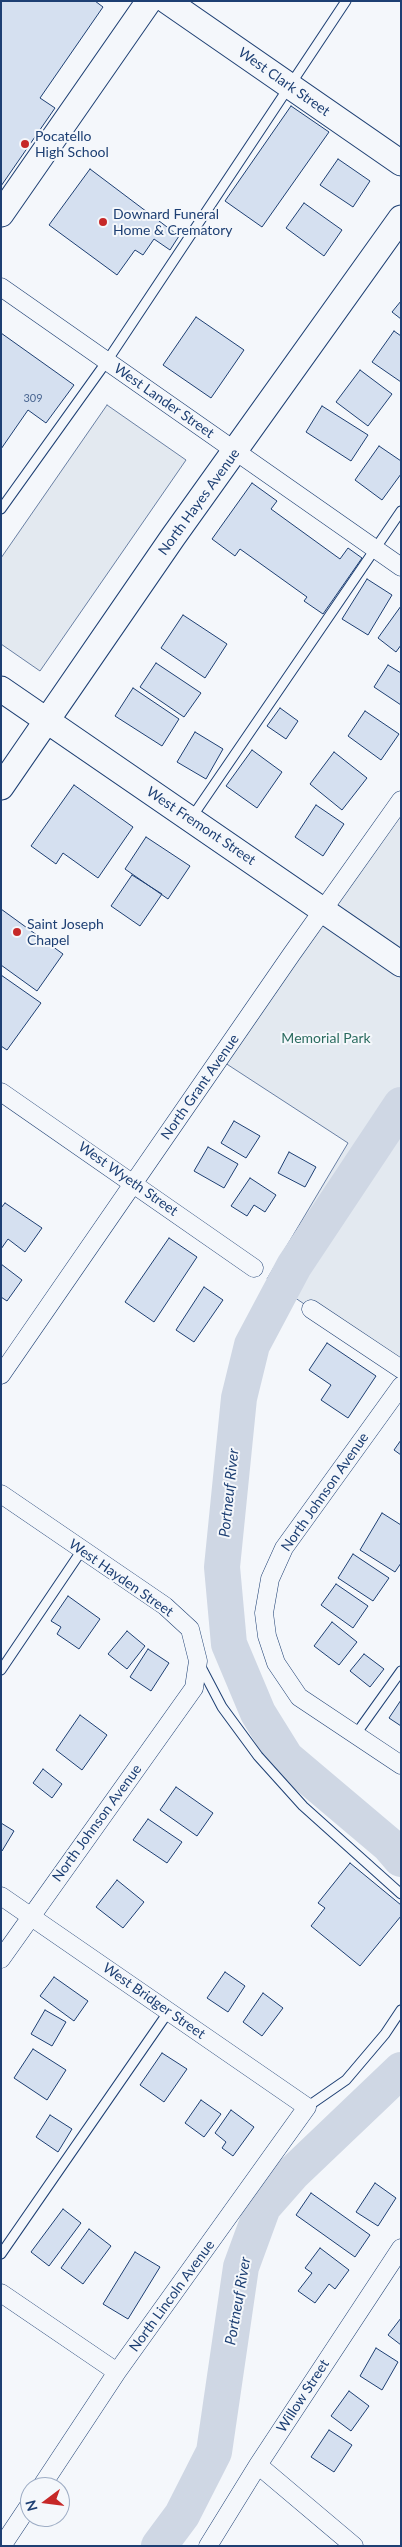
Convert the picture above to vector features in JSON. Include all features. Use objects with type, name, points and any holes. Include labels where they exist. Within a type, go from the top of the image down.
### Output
[{"type":"street","points":[[1,214],[149,1]]},
{"type":"street","name":"West Clark Street","points":[[166,1],[401,162]]},
{"type":"street","name":"North Hayes Avenue","points":[[1,787],[173,537],[236,452],[401,218]]},
{"type":"street","name":"West Lander Street","points":[[1,287],[401,567]]},
{"type":"street","name":"West Fremont Street","points":[[1,689],[401,964]]},
{"type":"street","name":"North Grant Avenue","points":[[1,1375],[322,910],[401,800]]},
{"type":"street","name":"West Wyeth Street","points":[[3,1096],[134,1182],[254,1268]]},
{"type":"street","points":[[311,1309],[401,1370]]},
{"type":"street","name":"North Johnson Avenue","points":[[356,1734],[299,1697],[276,1663],[267,1636],[264,1613],[269,1588],[284,1548],[401,1386]]},
{"type":"street","name":"West Hayden Street","points":[[1,1494],[165,1606],[190,1629],[198,1661],[194,1688]]},
{"type":"street","name":"North Johnson Avenue","points":[[1,1959],[194,1688]]},
{"type":"street","points":[[356,1734],[401,1765]]},
{"type":"street","name":"West Bridger Street","points":[[1,1896],[307,2107]]},
{"type":"street","name":"North Lincoln Avenue","points":[[48,2477],[117,2372],[307,2107]]},
{"type":"street","name":"Willow Street","points":[[208,2546],[258,2465],[401,2248]]},
{"type":"street","points":[[1,2293],[117,2372]]},
{"type":"street","points":[[258,2465],[354,2546]]},
{"type":"street","points":[[2,2546],[20,2519]]},
{"type":"lane","points":[[1,509],[107,361],[346,1]]},
{"type":"lane","points":[[190,819],[401,512]]},
{"type":"lane","points":[[1,1670],[82,1550]]},
{"type":"lane","points":[[198,1661],[222,1707],[258,1756],[303,1806],[401,1894]]},
{"type":"lane","points":[[356,1734],[401,1671]]},
{"type":"lane","points":[[307,2107],[346,2080],[385,2034],[401,2010]]},
{"type":"lane","points":[[1,2254],[169,2011]]},
{"type":"green space","points":[[107,405],[186,460],[40,671],[1,644],[1,558]]},
{"type":"green space","name":"Memorial Park","points":[[401,800],[401,1369],[267,1279],[348,1143],[219,1059]]},
{"type":"building","name":"Pocatello High School","points":[[1,1],[95,1],[103,7],[40,98],[55,108],[1,186]]},
{"type":"building","points":[[291,106],[329,132],[262,227],[225,201]]},
{"type":"building","points":[[338,159],[370,181],[353,207],[320,185]]},
{"type":"building","points":[[90,169],[179,236],[170,250],[154,239],[143,255],[135,250],[117,275],[49,225]]},
{"type":"building","points":[[304,203],[342,230],[324,256],[286,228]]},
{"type":"building","points":[[401,301],[401,319],[392,312]]},
{"type":"building","points":[[196,317],[244,350],[211,398],[163,365]]},
{"type":"building","points":[[394,331],[401,336],[401,382],[372,362]]},
{"type":"building","points":[[1,333],[74,385],[46,423],[28,410],[1,449]]},
{"type":"building","points":[[360,370],[392,394],[368,426],[336,402]]},
{"type":"building","points":[[322,406],[368,435],[351,461],[306,432]]},
{"type":"building","points":[[379,446],[401,461],[401,474],[382,500],[355,480]]},
{"type":"building","points":[[252,483],[277,501],[271,509],[340,559],[348,548],[362,558],[323,614],[304,601],[307,597],[240,549],[235,556],[212,539]]},
{"type":"building","points":[[367,579],[392,595],[368,635],[342,619]]},
{"type":"building","points":[[401,606],[401,645],[396,652],[378,638]]},
{"type":"building","points":[[183,615],[227,644],[205,678],[161,648]]},
{"type":"building","points":[[156,663],[201,693],[184,717],[140,687]]},
{"type":"building","points":[[388,665],[401,673],[401,705],[374,687]]},
{"type":"building","points":[[133,688],[179,719],[162,746],[115,716]]},
{"type":"building","points":[[280,708],[298,721],[286,739],[267,726]]},
{"type":"building","points":[[365,711],[399,734],[381,760],[348,736]]},
{"type":"building","points":[[195,732],[223,749],[206,779],[177,762]]},
{"type":"building","points":[[252,750],[282,772],[257,808],[226,786]]},
{"type":"building","points":[[334,752],[367,778],[342,810],[310,784]]},
{"type":"building","points":[[74,785],[133,827],[98,878],[63,853],[56,864],[31,846]]},
{"type":"building","points":[[316,805],[344,824],[323,856],[295,837]]},
{"type":"building","points":[[146,837],[190,866],[168,899],[125,869]]},
{"type":"building","points":[[132,875],[162,894],[140,926],[111,906]]},
{"type":"building","name":"Saint Joseph Chapel","points":[[1,909],[63,954],[37,991],[1,965]]},
{"type":"building","points":[[1,975],[41,1003],[7,1050],[1,1046]]},
{"type":"building","points":[[234,1121],[260,1136],[246,1158],[221,1143]]},
{"type":"building","points":[[208,1147],[238,1164],[224,1188],[194,1171]]},
{"type":"building","points":[[289,1152],[316,1167],[305,1187],[278,1173]]},
{"type":"building","points":[[250,1178],[276,1195],[265,1212],[254,1205],[247,1216],[231,1206]]},
{"type":"building","points":[[5,1203],[42,1228],[25,1252],[8,1239],[1,1249],[1,1208]]},
{"type":"building","points":[[169,1238],[197,1257],[154,1322],[125,1302]]},
{"type":"building","points":[[1,1264],[22,1280],[7,1301],[1,1297]]},
{"type":"building","points":[[204,1287],[223,1300],[194,1342],[176,1330]]},
{"type":"building","points":[[327,1343],[376,1376],[348,1418],[321,1400],[331,1385],[309,1370]]},
{"type":"building","points":[[401,1440],[401,1455],[394,1450]]},
{"type":"building","points":[[382,1513],[401,1525],[401,1563],[395,1572],[360,1550]]},
{"type":"building","points":[[353,1554],[389,1578],[373,1601],[338,1578]]},
{"type":"building","points":[[336,1584],[368,1606],[353,1628],[321,1605]]},
{"type":"building","points":[[68,1596],[100,1619],[79,1649],[57,1634],[61,1627],[51,1621]]},
{"type":"building","points":[[332,1622],[357,1642],[339,1665],[314,1646]]},
{"type":"building","points":[[127,1631],[145,1646],[127,1669],[108,1654]]},
{"type":"building","points":[[148,1649],[169,1663],[151,1691],[130,1677]]},
{"type":"building","points":[[364,1654],[384,1669],[370,1687],[350,1671]]},
{"type":"building","points":[[401,1700],[401,1726],[389,1718]]},
{"type":"building","points":[[80,1715],[107,1735],[82,1770],[56,1750]]},
{"type":"building","points":[[43,1769],[62,1784],[52,1798],[33,1783]]},
{"type":"building","points":[[176,1787],[213,1813],[197,1836],[160,1810]]},
{"type":"building","points":[[148,1819],[182,1842],[167,1863],[133,1840]]},
{"type":"building","points":[[1,1823],[14,1831],[2,1851],[1,1851]]},
{"type":"building","points":[[350,1863],[401,1905],[401,1916],[360,1966],[311,1926],[325,1908],[318,1903]]},
{"type":"building","points":[[117,1880],[144,1902],[123,1928],[96,1907]]},
{"type":"building","points":[[225,1972],[245,1986],[228,2012],[207,1998]]},
{"type":"building","points":[[54,1977],[88,2001],[74,2021],[40,1996]]},
{"type":"building","points":[[263,1993],[283,2008],[262,2036],[243,2022]]},
{"type":"building","points":[[45,2010],[66,2022],[52,2046],[31,2034]]},
{"type":"building","points":[[33,2049],[66,2070],[47,2100],[14,2078]]},
{"type":"building","points":[[162,2053],[187,2069],[164,2102],[140,2085]]},
{"type":"building","points":[[201,2100],[221,2114],[204,2137],[185,2123]]},
{"type":"building","points":[[231,2110],[254,2127],[233,2156],[222,2148],[226,2142],[215,2133]]},
{"type":"building","points":[[50,2115],[72,2129],[58,2152],[36,2137]]},
{"type":"building","points":[[375,2183],[396,2198],[378,2226],[356,2212]]},
{"type":"building","points":[[311,2193],[370,2235],[355,2257],[296,2215]]},
{"type":"building","points":[[63,2209],[81,2223],[49,2266],[31,2252]]},
{"type":"building","points":[[89,2229],[111,2246],[83,2284],[61,2268]]},
{"type":"building","points":[[320,2248],[349,2270],[335,2289],[329,2284],[315,2303],[298,2291],[312,2273],[305,2268]]},
{"type":"building","points":[[135,2252],[160,2267],[128,2319],[103,2304]]},
{"type":"building","points":[[401,2318],[401,2345],[388,2335]]},
{"type":"building","points":[[376,2348],[398,2362],[382,2390],[360,2376]]},
{"type":"building","points":[[349,2391],[369,2406],[351,2431],[331,2416]]},
{"type":"building","points":[[329,2430],[352,2445],[334,2472],[311,2457]]},
{"type":"waterway","name":"Portneuf River","points":[[401,1105],[294,1266],[252,1345],[239,1398],[222,1567],[229,1644],[258,1713],[286,1758],[389,1845],[401,1859]]},
{"type":"waterway","name":"Portneuf River","points":[[159,2546],[182,2515],[214,2452],[241,2267],[263,2207],[292,2174],[401,2070]]},
{"type":"place","name":"Pocatello High School","points":[[25,144]]},
{"type":"place","name":"Downard Funeral Home & Crematory","points":[[103,222]]},
{"type":"place","name":"Saint Joseph Chapel","points":[[17,932]]}]
